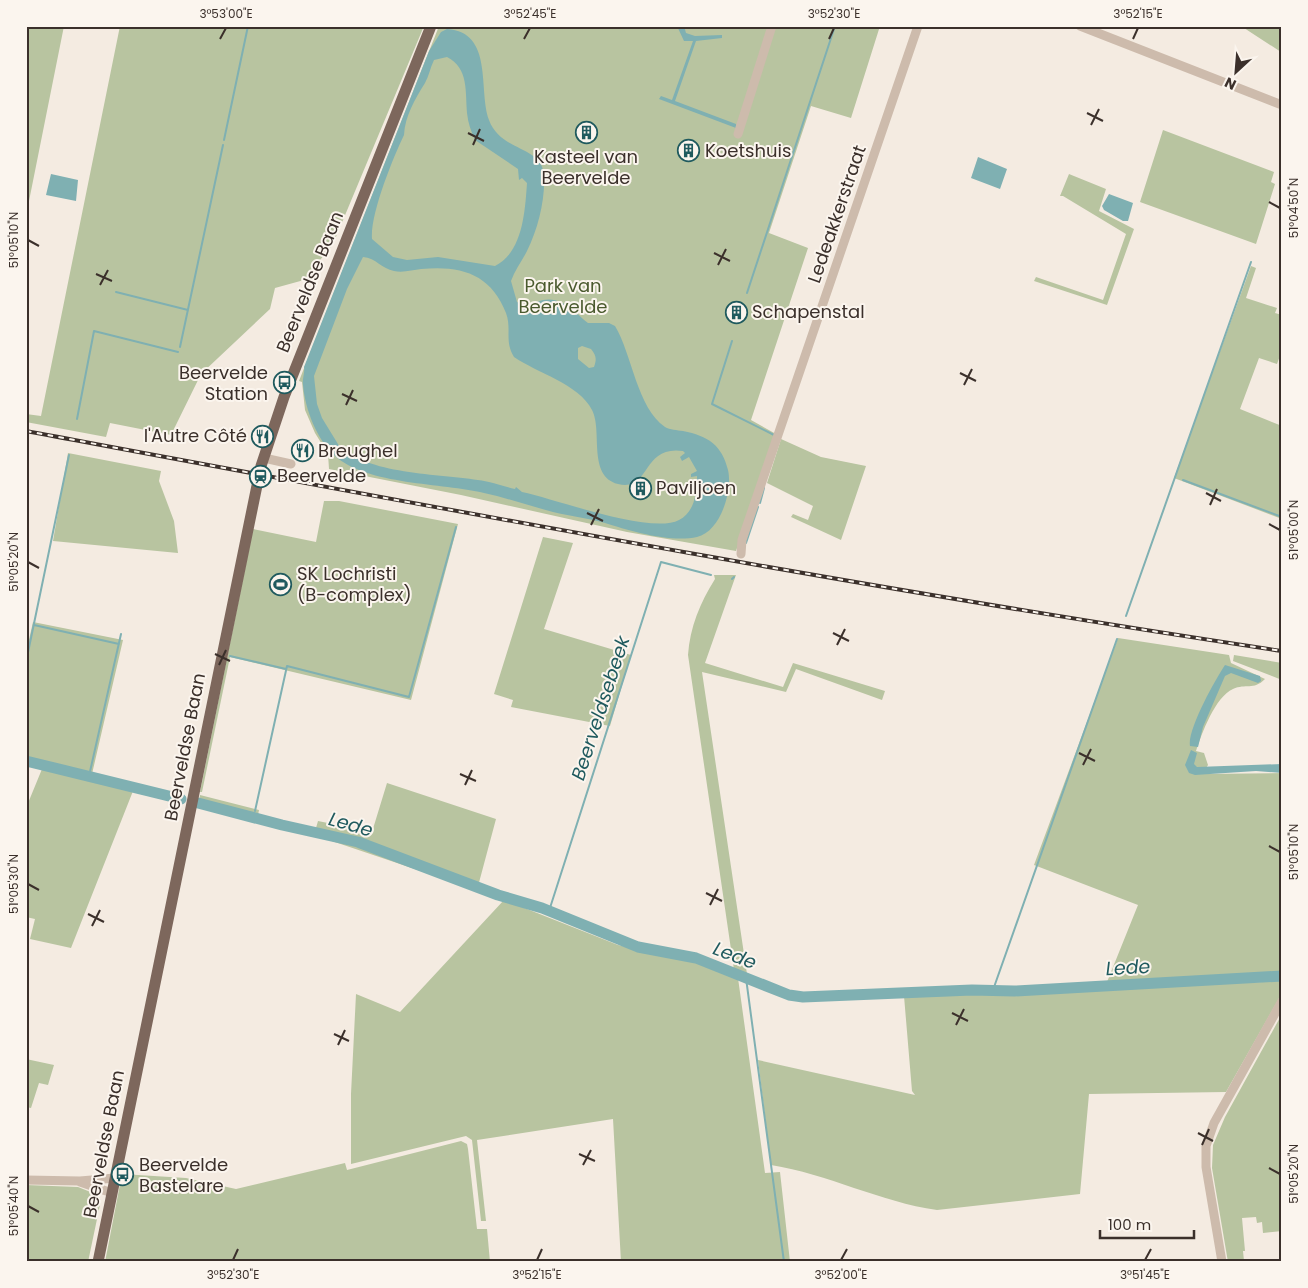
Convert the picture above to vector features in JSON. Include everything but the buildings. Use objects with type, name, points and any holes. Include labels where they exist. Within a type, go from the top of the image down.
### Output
[{"type":"main road","name":"Beerveldse Baan","points":[[98,1262],[255,489],[284,397],[431,26]]},
{"type":"street","points":[[738,134],[772,26]]},
{"type":"street","name":"Ledeakkerstraat","points":[[741,554],[742,540],[918,26]]},
{"type":"street","points":[[1080,26],[1282,105]]},
{"type":"street","points":[[264,458],[291,464]]},
{"type":"street","points":[[1222,1262],[1206,1167],[1206,1146],[1214,1123],[1281,1002]]},
{"type":"street","points":[[26,1180],[80,1181],[115,1178]]},
{"type":"street","points":[[80,1181],[112,1193]]},
{"type":"green space","points":[[26,26],[64,26],[29,201],[26,201]]},
{"type":"green space","points":[[120,26],[424,26],[333,244],[304,280],[275,288],[270,309],[201,374],[171,435],[110,423],[106,437],[26,422],[26,414],[41,416]]},
{"type":"green space","name":"Park van Beervelde","points":[[439,26],[880,26],[851,118],[811,106],[769,233],[808,248],[751,420],[776,434],[736,551],[627,532],[461,495],[329,469],[328,454],[315,433],[305,410],[302,382],[299,381]]},
{"type":"green space","points":[[1241,26],[1282,26],[1282,52],[1281,52]]},
{"type":"green space","points":[[1163,130],[1274,172],[1271,182],[1275,184],[1256,244],[1140,202]]},
{"type":"green space","points":[[1069,174],[1106,189],[1099,211],[1134,229],[1107,305],[1034,281],[1036,277],[1103,300],[1126,234],[1060,196]]},
{"type":"green space","points":[[1251,266],[1256,268],[1246,298],[1277,308],[1275,313],[1282,315],[1282,350],[1277,364],[1259,358],[1240,409],[1282,426],[1282,519],[1174,478]]},
{"type":"green space","points":[[781,439],[821,457],[866,466],[841,540],[791,517],[793,514],[808,520],[813,506],[767,483]]},
{"type":"green space","points":[[68,453],[161,471],[159,481],[174,521],[178,553],[53,541]]},
{"type":"green space","points":[[324,501],[339,501],[458,524],[411,700],[230,657],[202,792],[200,792],[253,529],[316,542]]},
{"type":"green space","points":[[543,537],[573,543],[544,629],[631,655],[610,726],[511,707],[513,700],[494,694]]},
{"type":"green space","points":[[714,575],[736,575],[705,663],[783,687],[793,663],[885,691],[882,700],[796,669],[786,692],[702,672],[747,974],[734,970],[688,655],[693,625],[700,606],[715,579]]},
{"type":"green space","points":[[33,622],[123,640],[92,774],[26,757],[26,653]]},
{"type":"green space","points":[[1118,638],[1229,655],[1231,663],[1265,679],[1257,685],[1238,687],[1226,693],[1210,716],[1196,751],[1204,753],[1208,765],[1202,774],[1282,773],[1282,952],[1280,952],[1282,973],[1107,982],[1138,905],[1034,865]]},
{"type":"green space","points":[[1234,655],[1282,663],[1282,680],[1233,661]]},
{"type":"green space","points":[[42,769],[133,791],[71,948],[30,939],[35,919],[26,917],[26,808]]},
{"type":"green space","points":[[387,783],[496,819],[477,890],[314,835],[318,821],[372,832]]},
{"type":"green space","points":[[200,795],[259,810],[257,820],[198,806]]},
{"type":"green space","points":[[504,900],[618,945],[698,963],[738,978],[765,1173],[780,1172],[790,1262],[621,1262],[613,1119],[477,1140],[486,1221],[481,1221],[472,1140],[466,1136],[351,1164],[351,1094],[356,994],[400,1012]]},
{"type":"green space","points":[[1282,979],[1282,993],[1226,1092],[1089,1094],[1080,1194],[937,1210],[895,1201],[813,1175],[771,1165],[758,1060],[915,1095],[912,1091],[904,996],[1263,982]]},
{"type":"green space","points":[[1282,1014],[1282,1231],[1263,1233],[1262,1222],[1257,1223],[1256,1217],[1242,1218],[1244,1261],[1250,1262],[1228,1262],[1212,1168],[1213,1145],[1225,1117]]},
{"type":"green space","points":[[26,1059],[54,1065],[48,1085],[39,1083],[31,1108],[26,1107]]},
{"type":"green space","points":[[461,1141],[467,1144],[477,1229],[487,1229],[490,1262],[105,1262],[122,1174],[186,1178],[236,1189],[345,1163],[347,1170]]},
{"type":"green space","points":[[26,1185],[78,1187],[98,1195],[101,1200],[88,1262],[26,1262]]},
{"type":"water","points":[[677,26],[684,26],[686,33],[695,36],[722,35],[722,38],[696,41],[675,101],[736,124],[736,128],[659,99],[661,96],[672,100],[693,41],[684,41]]},
{"type":"water","points":[[447,29],[462,33],[472,40],[478,51],[481,64],[489,120],[495,131],[537,159],[542,167],[544,177],[543,196],[537,224],[527,251],[511,281],[517,302],[523,305],[543,300],[557,300],[568,306],[588,323],[609,323],[615,326],[641,394],[656,418],[667,428],[700,436],[718,448],[728,470],[728,489],[723,510],[705,534],[687,538],[651,535],[599,521],[553,512],[484,493],[385,478],[349,466],[335,456],[317,433],[309,414],[304,394],[304,367],[429,51],[441,32]],"holes":[[[447,57],[459,67],[462,74],[466,89],[468,120],[475,140],[518,169],[519,180],[522,178],[527,183],[521,230],[517,241],[512,251],[495,266],[438,257],[407,260],[393,257],[372,239],[372,228],[378,201],[404,135],[406,121],[411,108],[434,60]],[[363,257],[372,259],[394,271],[449,269],[462,271],[483,281],[500,300],[506,313],[509,346],[514,357],[568,386],[578,393],[592,410],[595,419],[599,463],[602,472],[608,479],[618,484],[629,485],[636,481],[660,455],[670,451],[683,451],[685,453],[680,457],[682,461],[689,457],[697,471],[691,474],[691,477],[697,476],[697,482],[696,495],[689,512],[679,520],[666,523],[626,520],[522,492],[516,487],[515,489],[474,479],[414,473],[375,465],[360,459],[348,450],[346,452],[341,449],[322,418],[317,404],[314,376],[347,289]],[[582,346],[591,349],[596,357],[594,367],[589,368],[578,359],[578,348]]]},
{"type":"water","points":[[978,157],[1007,169],[1000,189],[971,178]]},
{"type":"water","points":[[51,174],[78,180],[76,201],[46,195]]},
{"type":"water","points":[[1109,194],[1133,203],[1128,221],[1123,221],[1104,210],[1102,206]]},
{"type":"water","points":[[1225,665],[1260,676],[1261,681],[1258,683],[1231,673],[1225,676],[1203,727],[1198,747],[1190,746],[1190,739],[1197,717]]},
{"type":"water","points":[[1191,750],[1197,753],[1194,764],[1197,767],[1282,764],[1282,773],[1256,771],[1195,775],[1189,773],[1185,765]]},
{"type":"waterway","points":[[224,140],[248,26]]},
{"type":"waterway","name":"Beerveldsebeek","points":[[747,293],[835,26]]},
{"type":"waterway","points":[[180,347],[223,145]]},
{"type":"waterway","points":[[1126,616],[1251,262]]},
{"type":"waterway","points":[[116,292],[188,310]]},
{"type":"waterway","points":[[77,419],[94,331],[178,352]]},
{"type":"waterway","name":"Beerveldsebeek","points":[[732,341],[712,404],[774,435]]},
{"type":"waterway","points":[[26,662],[69,455]]},
{"type":"waterway","points":[[1183,480],[1282,517]]},
{"type":"waterway","name":"Beerveldsebeek","points":[[760,503],[764,488]]},
{"type":"waterway","name":"Beerveldsebeek","points":[[746,543],[758,507]]},
{"type":"waterway","points":[[255,811],[287,666],[409,697],[456,527]]},
{"type":"waterway","name":"Beerveldsebeek","points":[[549,911],[661,562],[711,575]]},
{"type":"waterway","points":[[34,625],[119,644]]},
{"type":"waterway","points":[[89,776],[121,634]]},
{"type":"waterway","points":[[993,990],[1117,639]]},
{"type":"waterway","points":[[230,656],[286,669]]},
{"type":"waterway","name":"Lede","points":[[26,761],[181,799]]},
{"type":"waterway","name":"Lede","points":[[198,803],[358,842],[498,895],[542,908],[638,947],[696,958],[789,995],[803,997],[972,990],[1014,991],[1282,976]]},
{"type":"waterway","points":[[746,978],[784,1262]]},
{"type":"railway","points":[[26,431],[810,574],[1125,627],[1282,651]]},
{"type":"place","name":"Kasteel van Beervelde","points":[[586,132]]},
{"type":"place","name":"Koetshuis","points":[[689,151]]},
{"type":"place","name":"Schapenstal","points":[[736,312]]},
{"type":"place","name":"Beervelde Station","points":[[284,383]]},
{"type":"place","name":"l'Autre Côté","points":[[263,436]]},
{"type":"place","name":"Breughel","points":[[302,451]]},
{"type":"place","name":"Beervelde","points":[[261,476]]},
{"type":"place","name":"Paviljoen","points":[[640,488]]},
{"type":"place","name":"SK Lochristi (B-complex)","points":[[281,584]]},
{"type":"place","name":"Beervelde Bastelare","points":[[123,1175]]}]
